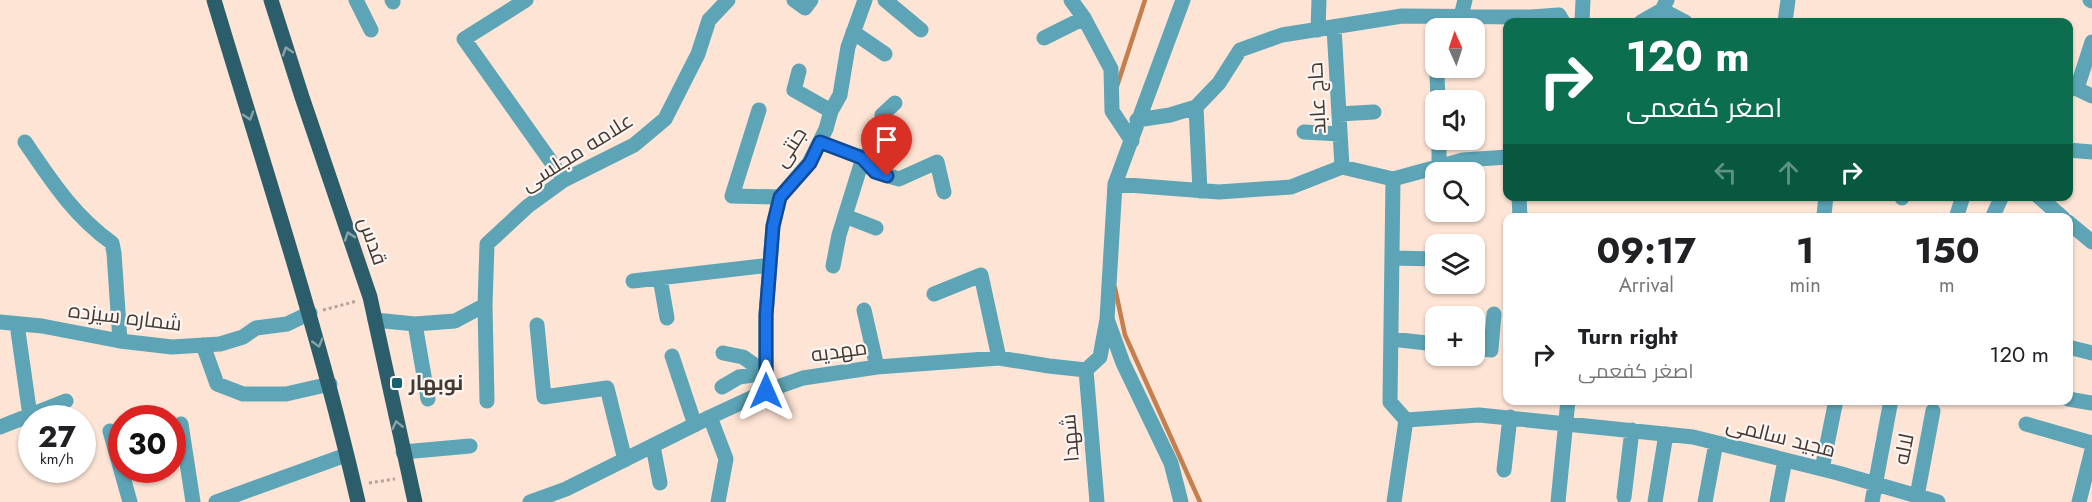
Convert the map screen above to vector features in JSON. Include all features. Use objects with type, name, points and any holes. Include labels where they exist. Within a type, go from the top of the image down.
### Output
[{"type":"main road","points":[[215,0],[330,384],[332,403],[358,502]]},
{"type":"main road","name":"قدس","points":[[271,0],[370,297],[415,502]]},
{"type":"street","points":[[356,0],[371,30]]},
{"type":"street","points":[[526,0],[464,39],[564,180]]},
{"type":"street","name":"علامه مجلسی","points":[[487,401],[485,305],[487,244],[528,207],[564,180],[634,145],[665,119],[698,54],[709,20],[728,0]]},
{"type":"street","points":[[794,0],[804,8],[811,0]]},
{"type":"street","name":"جنتی","points":[[766,391],[766,315],[773,226],[780,197],[810,163],[826,129],[831,111],[840,95],[848,47],[864,0]]},
{"type":"street","points":[[885,0],[921,30]]},
{"type":"street","points":[[1071,0],[1084,18],[1111,69],[1112,111],[1132,141]]},
{"type":"street","points":[[1086,370],[1100,357],[1107,319],[1115,184],[1183,0]]},
{"type":"street","points":[[1318,30],[1319,0]]},
{"type":"street","points":[[1461,16],[1465,0]]},
{"type":"street","points":[[1582,18],[1583,0]]},
{"type":"street","points":[[1786,18],[1788,0]]},
{"type":"street","points":[[1646,18],[1664,5],[1680,18]]},
{"type":"street","points":[[1137,120],[1170,115],[1196,107],[1219,83],[1239,50],[1282,35],[1402,16],[1531,17],[1559,15],[1561,18]]},
{"type":"street","points":[[1044,38],[1084,18]]},
{"type":"street","name":"حاج عابد","points":[[1334,27],[1342,167]]},
{"type":"street","points":[[854,32],[885,54]]},
{"type":"street","points":[[2073,86],[2079,82],[2092,42]]},
{"type":"street","points":[[799,71],[794,90],[831,111]]},
{"type":"street","points":[[2073,89],[2092,96]]},
{"type":"street","points":[[833,266],[839,235],[862,158],[888,136],[882,115],[895,103]]},
{"type":"street","points":[[1196,107],[1200,191]]},
{"type":"street","points":[[759,110],[732,196],[780,197]]},
{"type":"street","points":[[1339,114],[1374,112]]},
{"type":"street","points":[[1304,132],[1340,134]]},
{"type":"street","points":[[25,141],[65,200],[92,229],[112,243],[120,340]]},
{"type":"street","points":[[820,142],[862,158],[875,172],[899,179],[937,162],[944,192]]},
{"type":"street","points":[[2073,151],[2092,153]]},
{"type":"street","points":[[1455,162],[1503,157]]},
{"type":"street","points":[[1115,184],[1220,192],[1291,187],[1342,167],[1393,178],[1425,170]]},
{"type":"street","points":[[1393,178],[1390,402],[1406,420],[1394,502]]},
{"type":"street","points":[[2044,201],[2057,213]]},
{"type":"street","points":[[845,216],[876,228]]},
{"type":"street","points":[[2073,226],[2092,242]]},
{"type":"street","points":[[1392,258],[1425,259]]},
{"type":"street","points":[[633,281],[770,265]]},
{"type":"street","points":[[934,294],[981,275],[999,358]]},
{"type":"street","points":[[660,278],[667,318]]},
{"type":"street","points":[[375,320],[415,324],[455,321],[485,305]]},
{"type":"street","points":[[864,310],[877,367]]},
{"type":"street","name":"شماره سیزده","points":[[0,322],[42,326],[172,347],[220,344],[243,337],[256,328],[287,324],[310,314]]},
{"type":"street","points":[[1485,349],[1491,350],[1494,314]]},
{"type":"street","points":[[1107,319],[1123,363],[1171,463],[1181,502]]},
{"type":"street","points":[[17,324],[28,405]]},
{"type":"street","points":[[415,324],[428,399]]},
{"type":"street","points":[[537,325],[544,397],[607,388],[625,460]]},
{"type":"street","points":[[1391,339],[1425,343]]},
{"type":"street","points":[[202,345],[217,384],[243,394],[286,394],[330,384]]},
{"type":"street","points":[[2073,349],[2092,353]]},
{"type":"street","points":[[723,353],[743,357],[766,373]]},
{"type":"street","points":[[672,356],[695,425]]},
{"type":"street","name":"مهدیه","points":[[530,502],[566,489],[766,391],[803,378],[877,367],[999,358],[1086,370]]},
{"type":"street","name":"شهدا","points":[[1086,370],[1097,502]]},
{"type":"street","points":[[722,387],[740,377],[766,373]]},
{"type":"street","points":[[2073,400],[2092,404]]},
{"type":"street","points":[[56,405],[66,401]]},
{"type":"street","points":[[1558,502],[1568,405]]},
{"type":"street","points":[[1822,469],[1835,405]]},
{"type":"street","points":[[1872,502],[1890,405]]},
{"type":"street","name":"لاله","points":[[1917,496],[1933,411]]},
{"type":"street","name":"مجید سالمی","points":[[1406,420],[1479,415],[1566,422],[1693,437],[1822,469],[1935,502]]},
{"type":"street","points":[[710,417],[726,459],[718,502]]},
{"type":"street","points":[[1504,470],[1510,417]]},
{"type":"street","points":[[0,427],[18,420]]},
{"type":"street","points":[[2026,424],[2092,443]]},
{"type":"street","points":[[1624,497],[1632,430]]},
{"type":"street","points":[[1655,502],[1666,434]]},
{"type":"street","points":[[1705,502],[1716,443]]},
{"type":"street","points":[[403,452],[470,446]]},
{"type":"street","points":[[653,446],[660,483]]},
{"type":"street","points":[[2079,502],[2092,450]]},
{"type":"street","points":[[216,502],[346,455]]},
{"type":"street","points":[[186,456],[193,502]]},
{"type":"street","points":[[1777,502],[1785,460]]},
{"type":"street","points":[[125,483],[130,502]]},
{"type":"path","points":[[310,314],[370,297]]},
{"type":"path","points":[[354,485],[408,477]]},
{"type":"waterway","points":[[1117,86],[1145,0]]},
{"type":"waterway","points":[[1115,288],[1125,335],[1200,502]]},
{"type":"place","name":"نوبهار","points":[[397,383]]},
{"type":"route","points":[[766,391],[767,299],[773,226],[780,197],[810,163],[820,142],[862,158],[875,172],[887,176]]}]
